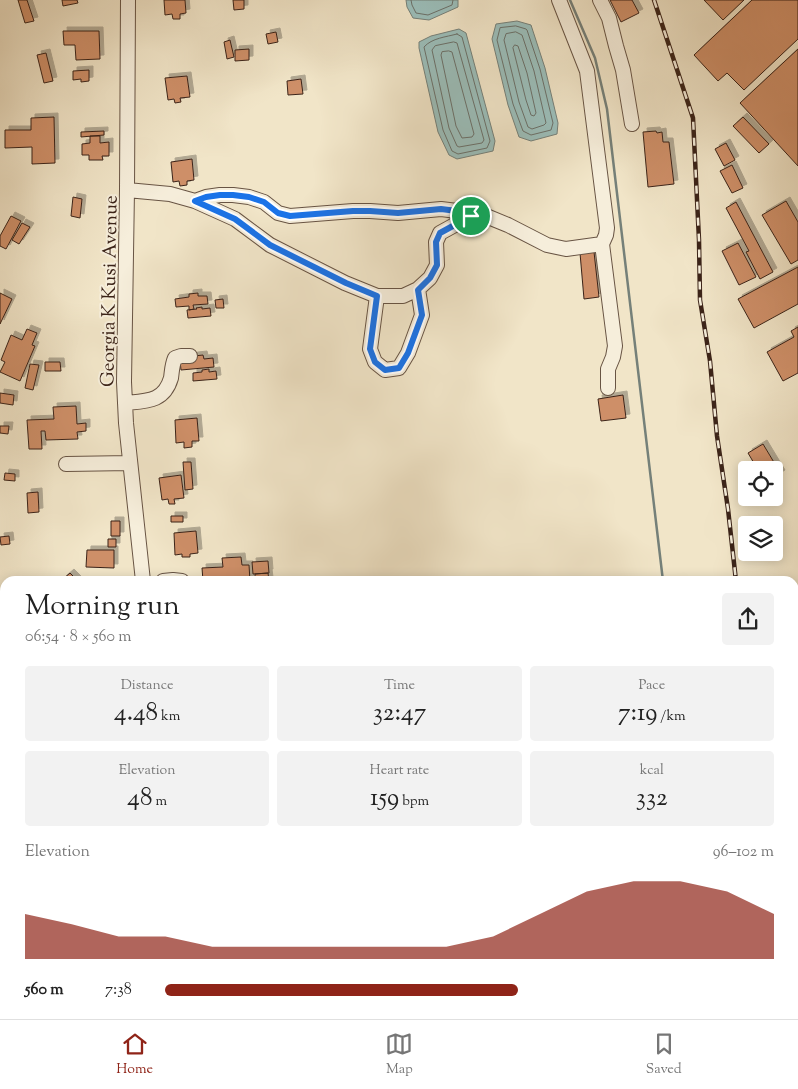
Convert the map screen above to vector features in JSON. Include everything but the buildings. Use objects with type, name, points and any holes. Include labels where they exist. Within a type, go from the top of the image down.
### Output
[{"type":"street","name":"Georgia K Kusi Avenue","points":[[128,0],[125,403],[142,576]]},
{"type":"street","points":[[558,0],[587,71],[607,228],[602,244],[615,346],[608,369],[608,388]]},
{"type":"street","points":[[600,0],[609,18],[623,70],[632,124]]},
{"type":"street","points":[[128,190],[170,194],[195,201],[235,219],[270,245],[346,283],[377,296],[403,296],[418,290],[430,278],[437,265],[436,242],[440,233],[471,216]]},
{"type":"street","points":[[195,201],[220,195],[249,197],[264,202],[278,213],[290,216],[353,211],[398,213],[441,209],[457,211],[471,216],[486,216],[547,245],[566,249],[602,244]]},
{"type":"street","points":[[377,296],[370,349],[375,362],[385,370],[399,368],[408,353],[422,315],[418,290]]},
{"type":"street","points":[[125,403],[144,401],[163,395],[168,387],[175,358],[190,356]]},
{"type":"street","points":[[66,464],[130,463]]},
{"type":"water","points":[[406,0],[458,0],[458,7],[429,20],[413,18],[407,7]]},
{"type":"water","points":[[517,21],[531,25],[545,68],[558,123],[557,134],[531,141],[519,137],[508,105],[492,39],[496,24]]},
{"type":"water","points":[[459,29],[466,33],[495,141],[493,151],[457,159],[449,155],[438,132],[419,42],[431,36]]},
{"type":"waterway","points":[[570,0],[595,58],[607,109],[662,576]]},
{"type":"railway","points":[[654,0],[693,118],[700,300],[710,361],[717,436],[735,576]]},
{"type":"route","points":[[220,195],[249,197],[264,202],[278,213],[290,216],[353,211],[398,213],[441,209],[457,211],[471,216],[440,233],[436,242],[437,265],[430,278],[418,290],[422,315],[408,353],[399,368],[385,370],[375,362],[370,349],[377,296],[346,283],[270,245],[235,219],[195,201],[220,195]]}]
